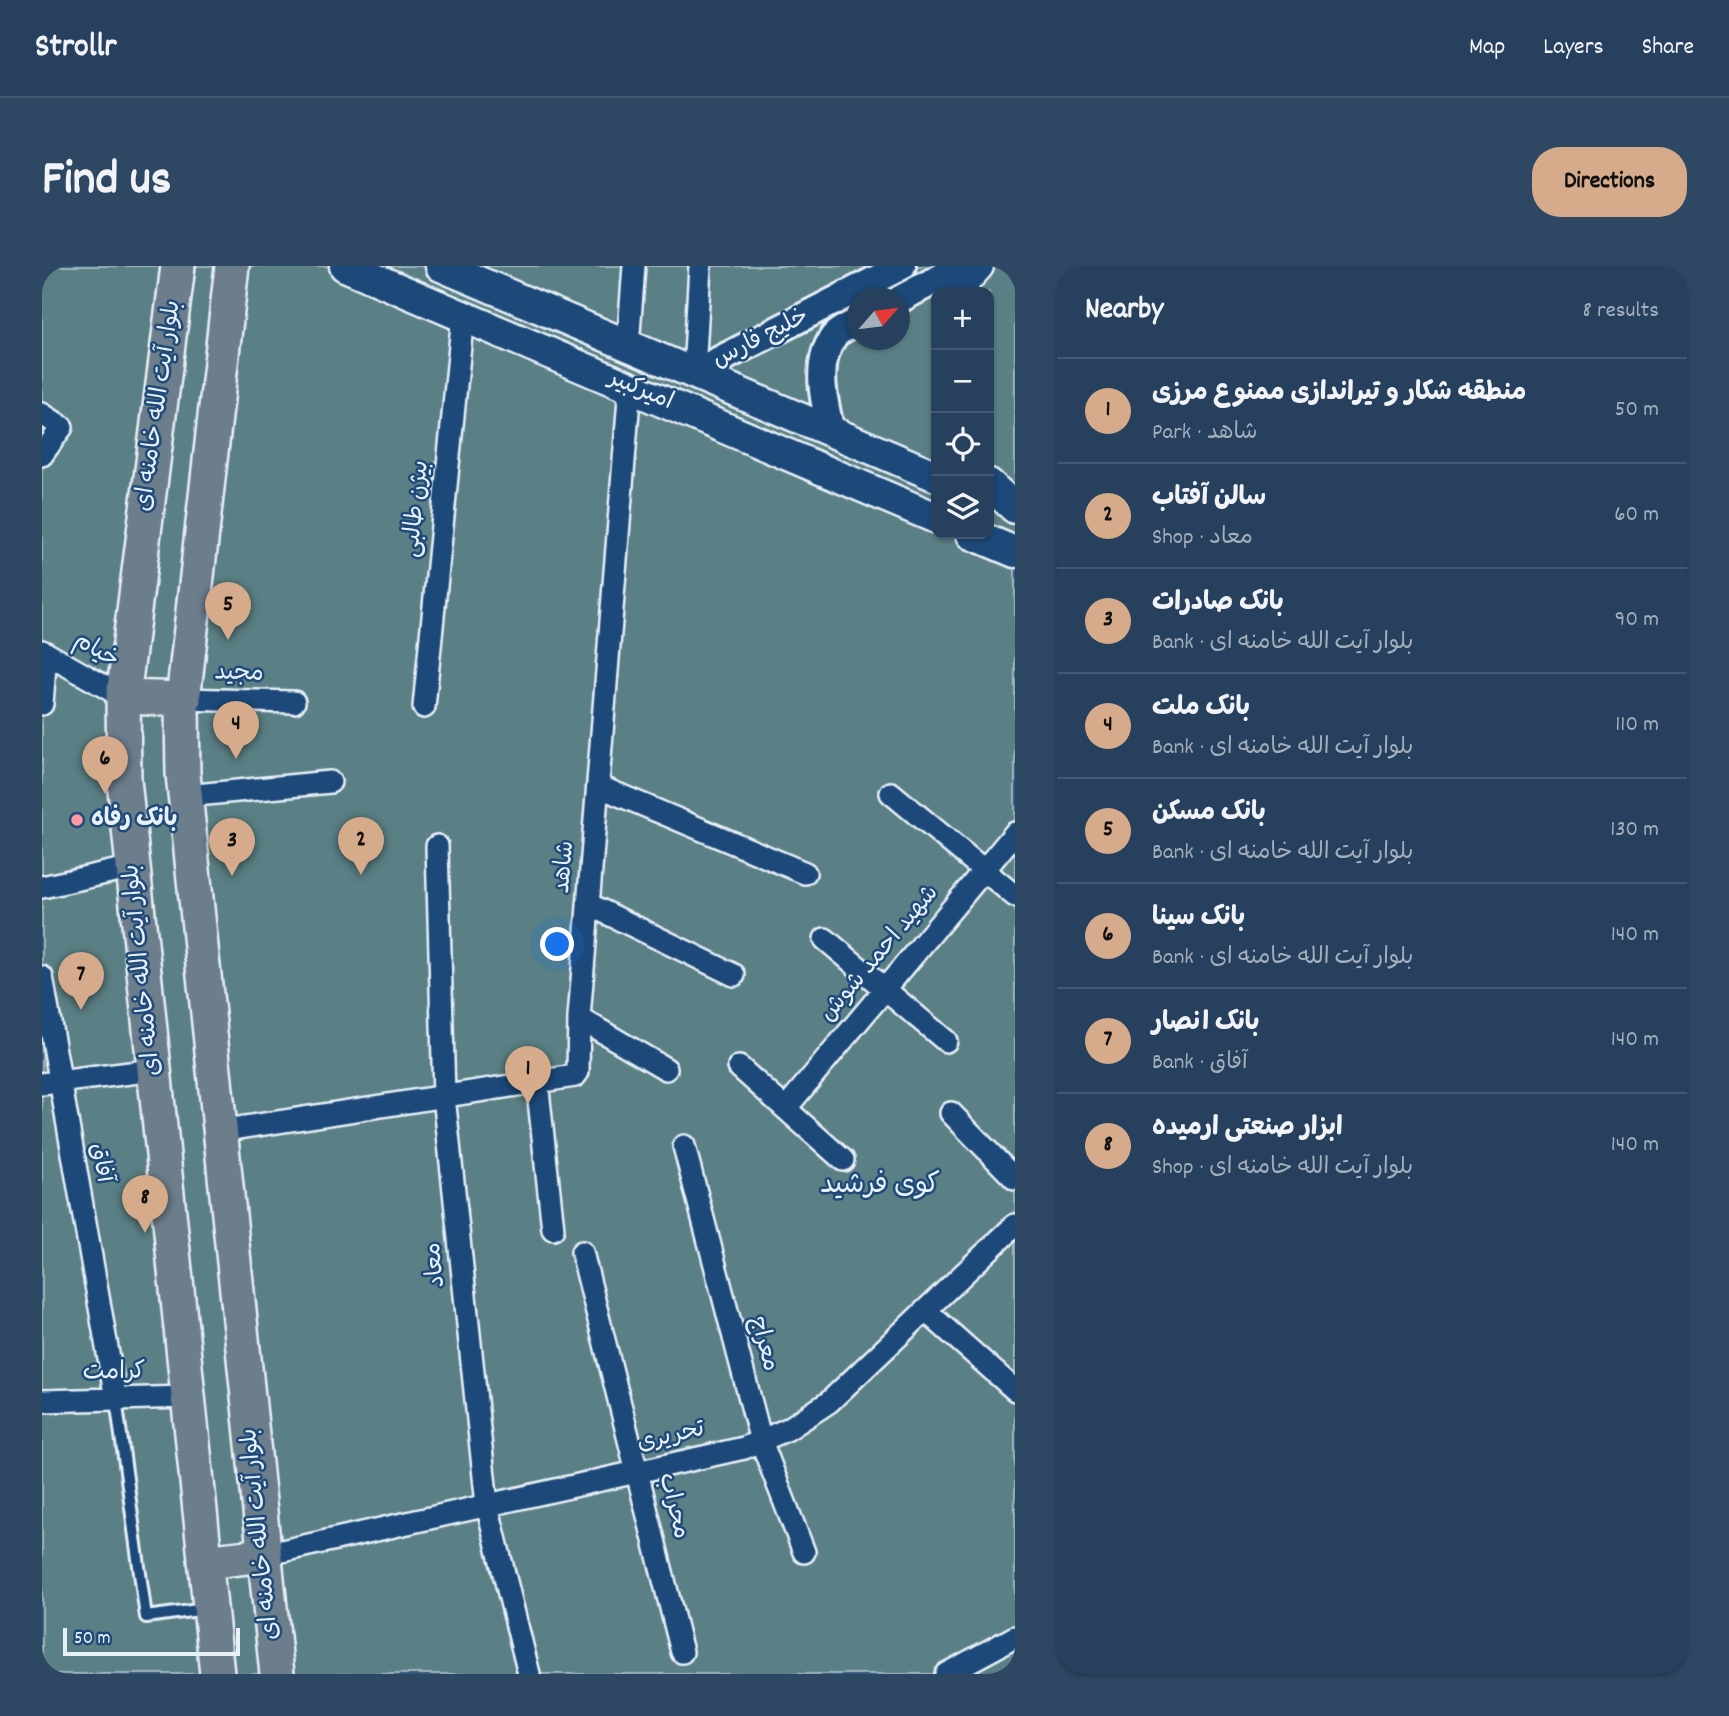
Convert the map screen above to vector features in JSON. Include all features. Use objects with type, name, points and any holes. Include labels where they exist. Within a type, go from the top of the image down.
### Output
[{"type":"main road","points":[[154,266],[173,301]]},
{"type":"main road","name":"بلوار آیت الله خامنه ای","points":[[178,266],[123,697],[124,780],[208,1608],[217,1674]]},
{"type":"main road","name":"بلوار آیت الله خامنه ای","points":[[232,266],[184,699],[183,774],[277,1674]]},
{"type":"main road","name":"امیرکبیر","points":[[345,266],[931,516]]},
{"type":"main road","name":"امیرکبیر","points":[[442,266],[931,474]]},
{"type":"main road","points":[[963,287],[966,279],[978,266]]},
{"type":"main road","points":[[779,451],[788,413]]},
{"type":"main road","points":[[994,490],[1015,509]]},
{"type":"main road","points":[[994,500],[1015,509]]},
{"type":"main road","points":[[984,539],[1015,552]]},
{"type":"main road","points":[[123,697],[184,699]]},
{"type":"main road","points":[[205,1563],[264,1555]]},
{"type":"street","points":[[628,346],[634,266]]},
{"type":"street","points":[[694,373],[700,266]]},
{"type":"street","name":"خلیج فارس","points":[[694,373],[902,266]]},
{"type":"street","points":[[910,294],[961,266]]},
{"type":"street","name":"بیژن طالبی","points":[[424,708],[463,315]]},
{"type":"street","points":[[805,318],[830,346]]},
{"type":"street","name":"خلیج فارس","points":[[831,432],[822,391],[824,363],[835,335],[847,328]]},
{"type":"street","name":"شاهد","points":[[219,1131],[575,1076],[578,1072],[579,1018],[630,386]]},
{"type":"street","points":[[42,414],[62,427],[42,455]]},
{"type":"street","points":[[42,704],[44,652]]},
{"type":"street","name":"خیام","points":[[44,652],[123,697]]},
{"type":"street","name":"مجید","points":[[184,699],[294,702]]},
{"type":"street","points":[[186,796],[331,782]]},
{"type":"street","points":[[598,786],[805,873]]},
{"type":"street","points":[[891,793],[1015,896]]},
{"type":"street","name":"شهید احمد شوش","points":[[786,1108],[1015,833]]},
{"type":"street","name":"معاد","points":[[437,846],[444,1096],[487,1505],[529,1674]]},
{"type":"street","points":[[42,887],[133,867]]},
{"type":"street","points":[[589,904],[734,975]]},
{"type":"street","points":[[825,939],[946,1041]]},
{"type":"street","name":"آفاق","points":[[42,977],[50,1083],[116,1399]]},
{"type":"street","points":[[579,1018],[666,1069]]},
{"type":"street","points":[[739,1067],[843,1160]]},
{"type":"street","points":[[50,1083],[154,1070]]},
{"type":"street","points":[[537,1082],[553,1230]]},
{"type":"street","points":[[951,1114],[1015,1178]]},
{"type":"street","name":"معراج","points":[[684,1146],[761,1441],[804,1552]]},
{"type":"street","name":"تحریری","points":[[264,1555],[744,1448],[789,1429],[829,1402],[1015,1225]]},
{"type":"street","name":"محراب","points":[[582,1252],[682,1652]]},
{"type":"street","points":[[926,1311],[1015,1390]]},
{"type":"street","name":"کرامت","points":[[42,1401],[187,1397]]},
{"type":"street","points":[[946,1674],[1015,1637]]},
{"type":"lane","points":[[116,1399],[146,1617],[208,1608]]},
{"type":"green space","points":[[42,266],[1015,266],[1015,1674],[42,1674]]},
{"type":"place","name":"بانک مسکن","points":[[228,640]]},
{"type":"place","name":"بانک ملت","points":[[236,759]]},
{"type":"place","name":"بانک سینا","points":[[105,794]]},
{"type":"place","name":"بانک رفاه","points":[[77,820]]},
{"type":"place","name":"سالن آفتاب","points":[[361,875]]},
{"type":"place","name":"بانک صادرات","points":[[232,876]]},
{"type":"place","name":"بانک انصار","points":[[81,1010]]},
{"type":"place","name":"منطقه شکار و تیراندازی ممنوع مرزی","points":[[528,1104]]},
{"type":"place","name":"ابزار صنعتی ارمیده","points":[[145,1233]]},
{"type":"district","name":"کوی فرشید","points":[[880,1187]]}]
